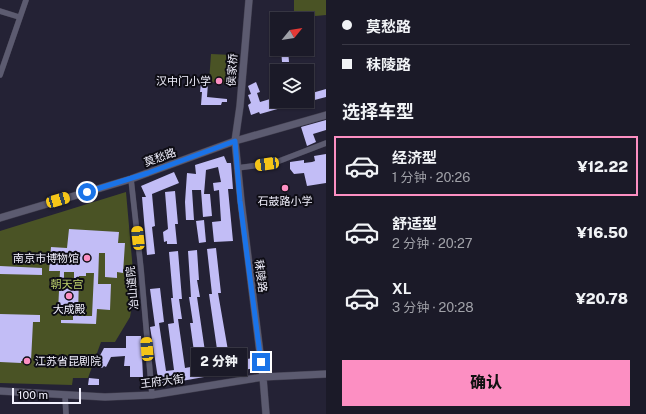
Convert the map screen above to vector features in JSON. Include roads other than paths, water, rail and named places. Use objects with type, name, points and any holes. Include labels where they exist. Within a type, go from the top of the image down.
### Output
[{"type":"street","points":[[0,75],[26,0]]},
{"type":"street","name":"侯家桥","points":[[235,141],[240,106],[249,0]]},
{"type":"street","points":[[0,11],[19,17]]},
{"type":"street","name":"莫愁路","points":[[0,218],[131,179],[235,141],[326,115]]},
{"type":"street","name":"秣陵路","points":[[235,141],[266,414]]},
{"type":"street","points":[[237,168],[274,163],[326,144]]},
{"type":"street","name":"冶山道院","points":[[131,179],[141,269],[152,395]]},
{"type":"street","name":"王府大街","points":[[0,391],[105,397],[152,395],[263,378],[326,374]]},
{"type":"street","points":[[65,395],[66,414]]},
{"type":"place","name":"汉中门小学","points":[[219,81]]},
{"type":"place","name":"石鼓路小学","points":[[285,188]]},
{"type":"place","name":"南京市博物馆","points":[[87,258]]},
{"type":"place","name":"大成殿","points":[[69,296]]},
{"type":"place","name":"江苏省昆剧院","points":[[27,361]]},
{"type":"park label","name":"朝天宫","points":[[67,284]]}]
